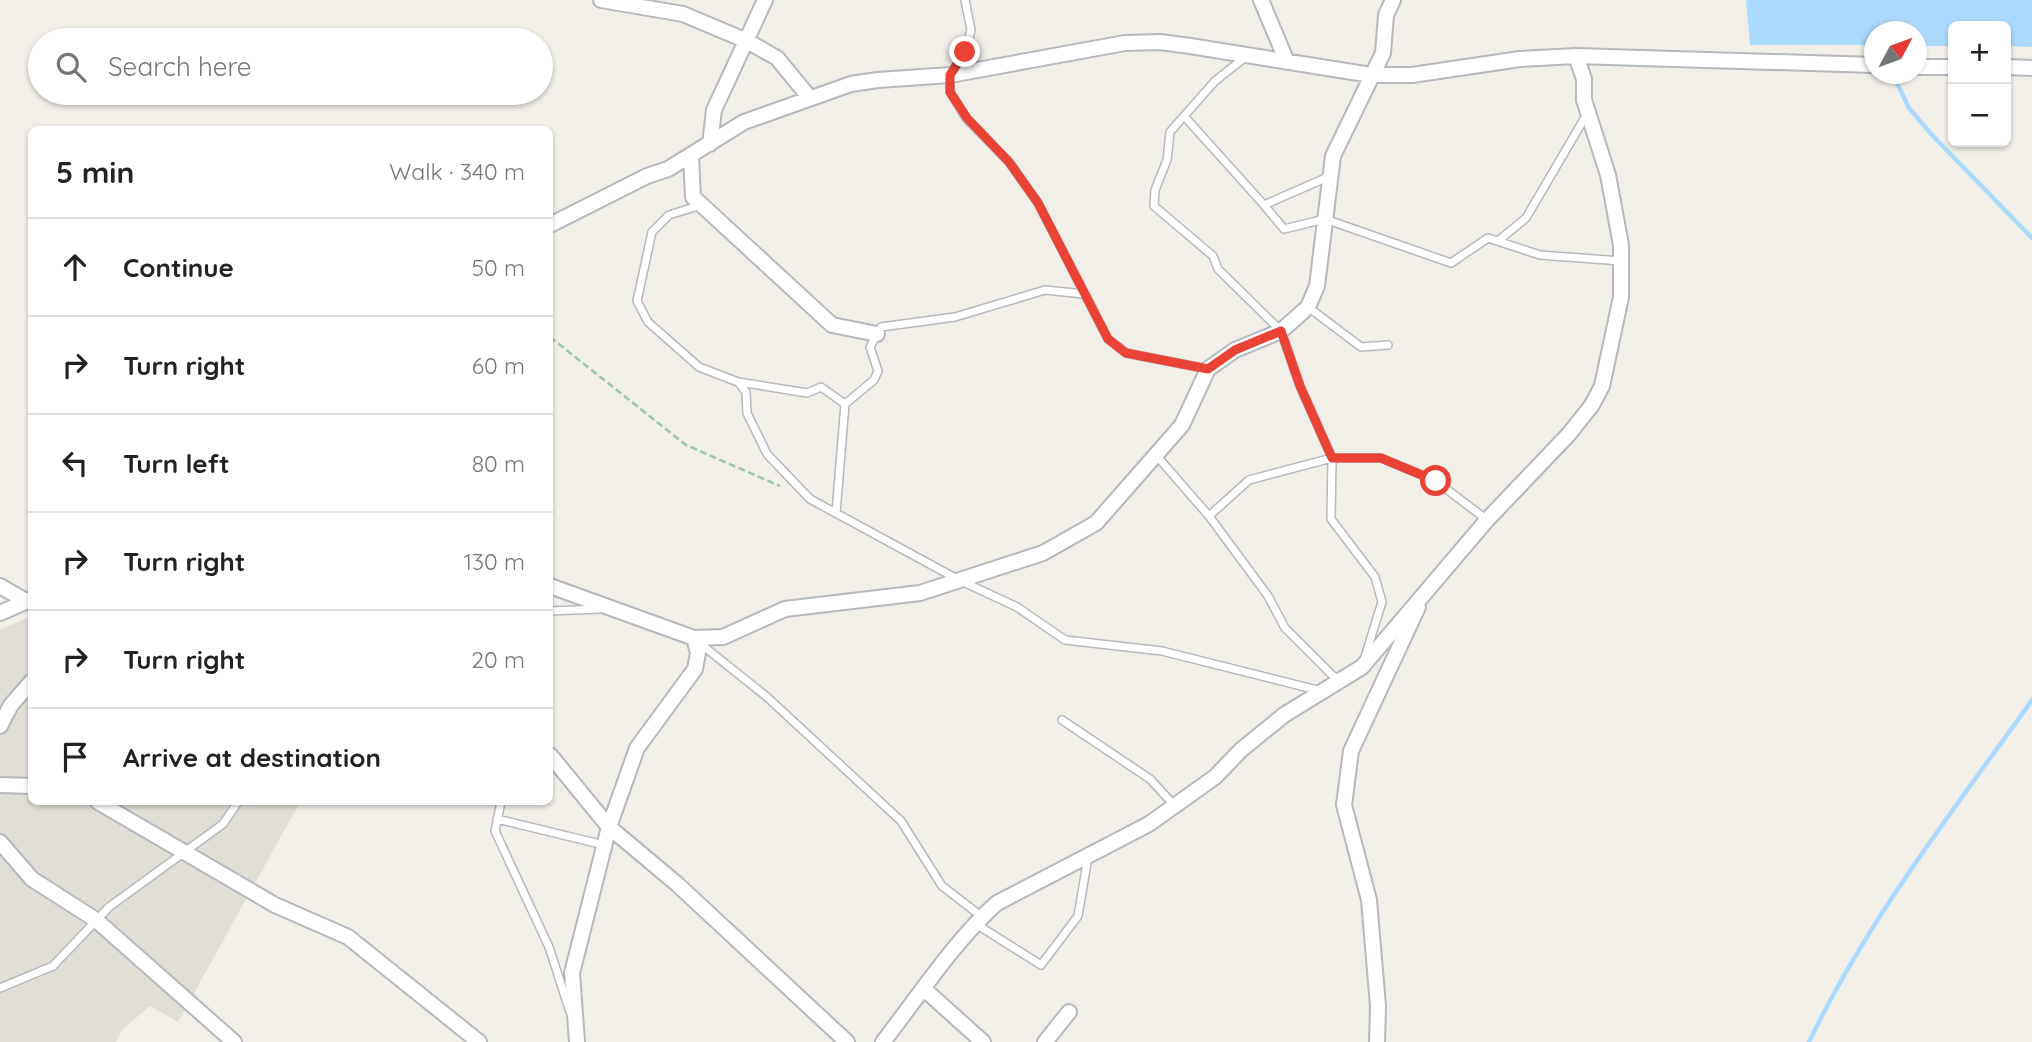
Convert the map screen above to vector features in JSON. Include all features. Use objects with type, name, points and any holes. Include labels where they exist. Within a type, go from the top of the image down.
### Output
[{"type":"street","points":[[601,0],[683,14],[747,41],[777,58],[809,97]]},
{"type":"street","points":[[710,144],[714,110],[765,0]]},
{"type":"street","points":[[1261,0],[1287,62]]},
{"type":"street","points":[[553,587],[694,638],[723,637],[785,609],[920,593],[1042,553],[1096,523],[1182,425],[1208,369],[1235,350],[1281,331],[1308,307],[1317,286],[1333,156],[1383,53],[1386,15],[1393,0]]},
{"type":"street","points":[[553,223],[587,204],[668,169],[744,122],[809,97],[851,84],[950,75],[1125,43],[1160,42],[1371,75],[1412,75],[1520,59],[1576,56],[1864,65]]},
{"type":"street","points":[[883,1042],[979,920],[997,903],[1149,824],[1214,777],[1241,750],[1284,715],[1362,667],[1487,520],[1569,434],[1592,405],[1602,386],[1621,297],[1621,261],[1608,174],[1584,100],[1584,79],[1576,56]]},
{"type":"street","points":[[1927,67],[1948,67]]},
{"type":"street","points":[[2011,67],[2032,68]]},
{"type":"street","points":[[691,156],[693,197],[832,325],[877,334]]},
{"type":"street","points":[[0,586],[28,600]]},
{"type":"street","points":[[1377,1042],[1378,1006],[1369,900],[1344,805],[1351,751],[1427,589]]},
{"type":"street","points":[[0,613],[28,600]]},
{"type":"street","points":[[576,1036],[572,973],[609,827],[637,748],[695,669],[698,653],[694,638]]},
{"type":"street","points":[[0,726],[10,705],[28,685]]},
{"type":"street","points":[[553,759],[609,827],[686,893],[847,1042]]},
{"type":"street","points":[[0,785],[28,786]]},
{"type":"street","points":[[103,805],[275,905],[348,937],[479,1042]]},
{"type":"street","points":[[0,842],[32,879],[96,920],[234,1042]]},
{"type":"street","points":[[924,989],[977,1040]]},
{"type":"street","points":[[1045,1042],[1069,1012]]},
{"type":"lane","points":[[965,0],[971,30],[965,52],[950,75],[950,92],[967,118],[1009,162],[1038,203],[1108,339],[1126,353],[1208,369]]},
{"type":"lane","points":[[1248,55],[1215,82],[1170,132],[1167,160],[1155,190],[1154,205],[1213,256],[1218,269],[1281,331],[1300,386],[1332,458],[1331,519],[1375,577],[1382,602],[1362,667]]},
{"type":"lane","points":[[1498,241],[1526,218],[1588,112]]},
{"type":"lane","points":[[1184,116],[1284,229],[1325,219],[1451,263],[1488,238],[1540,255],[1621,261]]},
{"type":"lane","points":[[1264,205],[1331,176]]},
{"type":"lane","points":[[702,205],[669,215],[652,232],[637,301],[648,322],[699,368],[738,382],[807,393],[821,387],[845,404]]},
{"type":"lane","points":[[836,513],[845,404],[874,380],[878,371],[870,346],[881,327],[956,317],[1045,290],[1084,294]]},
{"type":"lane","points":[[1308,307],[1361,347],[1388,345]]},
{"type":"lane","points":[[738,382],[746,392],[747,413],[767,454],[810,499],[959,580],[1017,607],[1065,640],[1162,651],[1322,691]]},
{"type":"lane","points":[[1156,455],[1209,516],[1268,596],[1285,628],[1338,681]]},
{"type":"lane","points":[[1209,516],[1249,480],[1332,458],[1381,458],[1436,481],[1487,520]]},
{"type":"lane","points":[[553,611],[611,608]]},
{"type":"lane","points":[[694,638],[767,697],[901,821],[942,886],[979,920],[1041,965],[1078,916],[1088,855]]},
{"type":"lane","points":[[1062,720],[1150,779],[1174,805]]},
{"type":"lane","points":[[0,988],[53,966],[109,907],[223,824],[236,805]]},
{"type":"lane","points":[[500,805],[495,831],[549,947],[576,1036]]},
{"type":"lane","points":[[498,819],[605,845]]},
{"type":"path","points":[[553,339],[686,445],[785,488]]},
{"type":"shaded area","points":[[28,617],[28,805],[298,805],[178,1022],[150,1006],[122,1030],[116,1042],[0,1042],[0,630]]},
{"type":"water","points":[[1746,0],[2032,0],[2032,47],[2011,46],[2011,21],[1948,21],[1948,46],[1927,46],[1927,21],[1864,21],[1864,45],[1750,45]]},
{"type":"waterway","points":[[1897,84],[1909,108],[1932,135],[2032,238]]},
{"type":"waterway","points":[[1809,1042],[1858,952],[1913,866],[2032,700]]},
{"type":"route","points":[[965,52],[950,75],[950,92],[967,118],[1009,162],[1038,203],[1108,339],[1126,353],[1208,369],[1235,350],[1281,331],[1300,386],[1332,458],[1381,458],[1436,481]]}]
